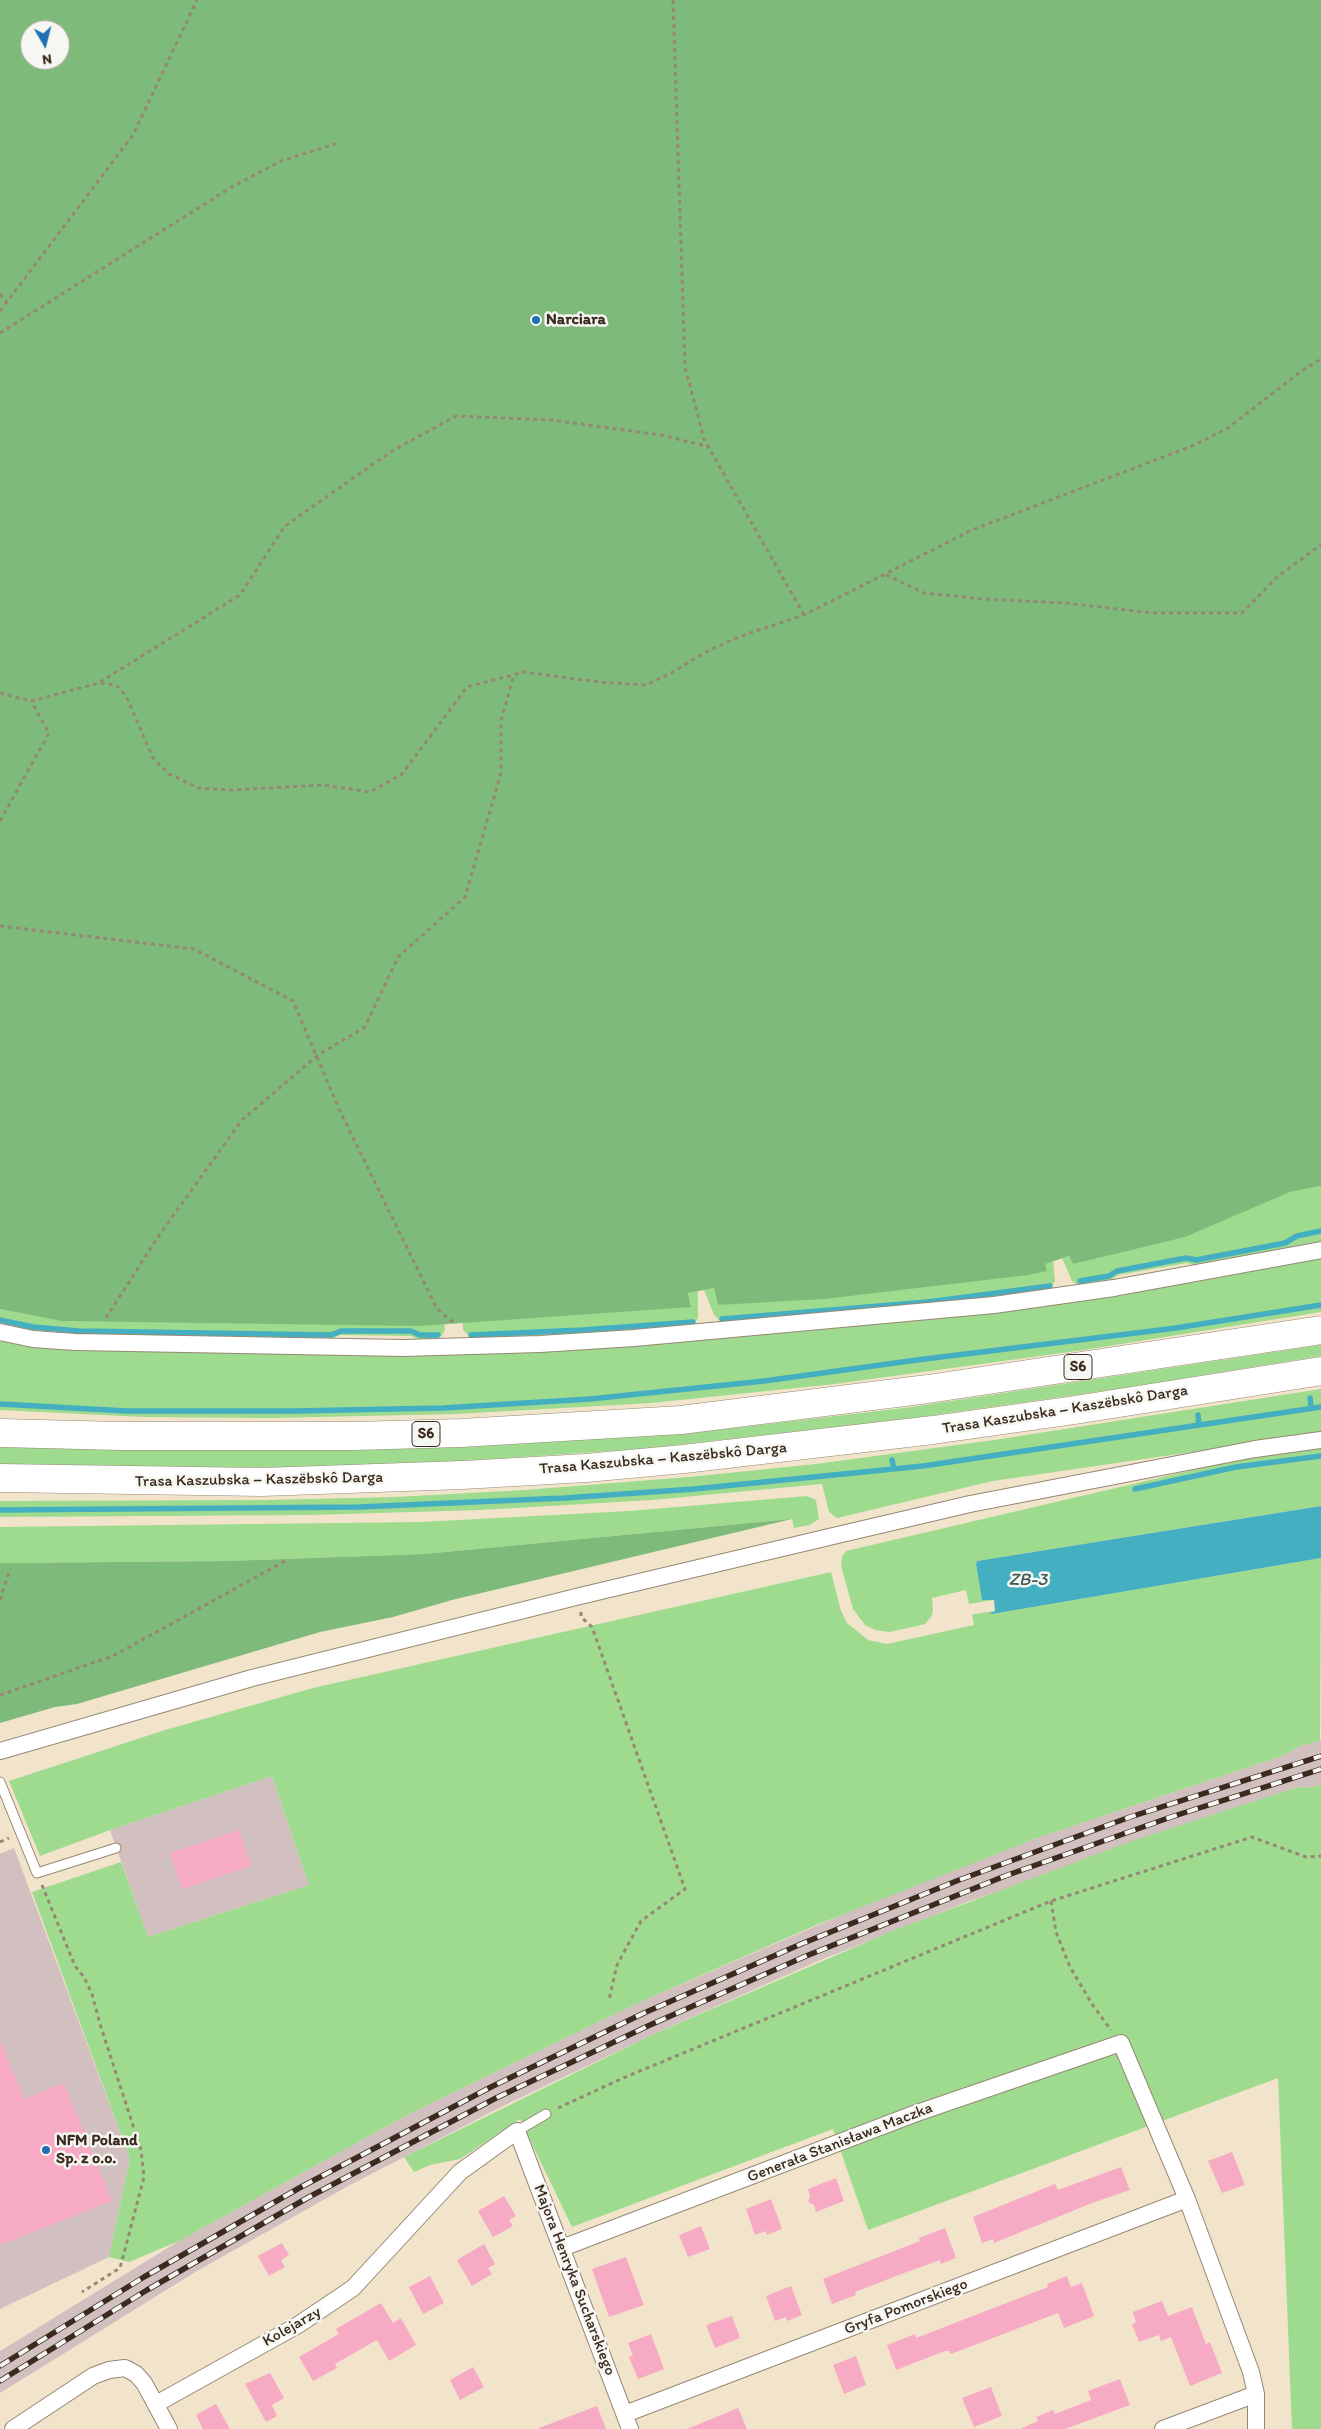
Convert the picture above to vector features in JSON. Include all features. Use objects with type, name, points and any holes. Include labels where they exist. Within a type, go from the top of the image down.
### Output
[{"type":"highway","name":"S6","points":[[0,1433],[130,1436],[354,1436],[499,1431],[680,1420],[985,1381],[1321,1330]]},
{"type":"highway","name":"Trasa Kaszubska – Kaszëbskô Darga","points":[[0,1478],[262,1482],[454,1476],[586,1468],[684,1459],[942,1429],[1074,1410],[1321,1370]]},
{"type":"street","points":[[0,1332],[33,1339],[68,1341],[320,1346],[460,1347],[580,1342],[994,1305],[1114,1288],[1321,1250]]},
{"type":"street","points":[[0,1751],[252,1678],[580,1596],[970,1504],[1254,1449],[1321,1440]]},
{"type":"street","points":[[1121,2043],[1188,2199],[1251,2372],[1256,2394],[1256,2429]]},
{"type":"street","name":"Generała Stanisława Maczka","points":[[562,2248],[914,2114],[1121,2043]]},
{"type":"street","name":"Majora Henryka Sucharskiego","points":[[517,2130],[627,2421]]},
{"type":"street","name":"Kolejarzy","points":[[156,2404],[298,2325],[353,2288],[460,2172],[517,2130]]},
{"type":"street","name":"Gryfa Pomorskiego","points":[[627,2421],[1188,2199]]},
{"type":"street","points":[[13,2429],[93,2376],[109,2370],[125,2368],[136,2374],[156,2404],[169,2429]]},
{"type":"street","points":[[1163,2429],[1256,2394]]},
{"type":"lane","points":[[0,1782],[36,1873],[116,1848]]},
{"type":"lane","name":"Kolejarzy","points":[[517,2130],[546,2114]]},
{"type":"path","points":[[0,311],[133,135],[197,0]]},
{"type":"path","points":[[673,0],[684,368],[704,439],[804,615]]},
{"type":"path","points":[[0,333],[230,188],[281,161],[338,143]]},
{"type":"path","points":[[0,294],[7,302]]},
{"type":"path","points":[[99,683],[116,685],[126,696],[153,758],[169,774],[199,788],[231,790],[323,785],[370,792],[402,774],[467,687],[514,673],[524,672],[599,682],[646,685],[671,673],[706,652],[740,636],[804,615],[972,530],[1192,446],[1228,428],[1300,372],[1321,360]]},
{"type":"path","points":[[0,694],[30,701],[99,683],[240,595],[286,526],[392,451],[456,416],[551,420],[660,435],[710,447]]},
{"type":"path","points":[[886,575],[924,593],[1065,603],[1154,613],[1242,613],[1278,576],[1321,545]]},
{"type":"path","points":[[106,1318],[158,1237],[242,1120],[318,1055],[365,1027],[398,957],[465,897],[501,773],[501,721],[514,673]]},
{"type":"path","points":[[0,821],[49,733],[30,701]]},
{"type":"path","points":[[0,926],[194,949],[293,1001],[318,1055],[339,1109],[437,1309],[454,1323]]},
{"type":"path","points":[[0,1695],[113,1656],[285,1561]]},
{"type":"path","points":[[0,1600],[10,1569]]},
{"type":"path","points":[[580,1596],[581,1617],[592,1627],[685,1889],[641,1921],[617,1965],[609,2000]]},
{"type":"path","points":[[546,2114],[622,2078],[1051,1901],[1252,1837],[1306,1857],[1321,1856]]},
{"type":"path","points":[[36,1873],[76,1966],[92,1994],[141,2150],[144,2178],[120,2268],[82,2292]]},
{"type":"path","points":[[1051,1901],[1056,1932],[1070,1967],[1092,2004],[1121,2043]]},
{"type":"shaded area","points":[[1321,1740],[1321,1784],[1314,1787],[1295,1788],[967,1902],[818,1961],[654,2034],[501,2107],[350,2185],[197,2271],[0,2393],[0,2351],[179,2241],[409,2114],[640,2002],[886,1896],[1037,1838],[1282,1756],[1302,1745]]},
{"type":"shaded area","points":[[272,1776],[309,1885],[148,1937],[110,1830]]},
{"type":"shaded area","points":[[14,1848],[130,2159],[109,2257],[0,2309],[0,1854]]},
{"type":"green space","points":[[0,0],[1321,0],[1321,1186],[1290,1192],[1185,1237],[1073,1264],[1069,1256],[1045,1264],[1047,1271],[1028,1275],[824,1299],[718,1305],[714,1288],[688,1293],[691,1307],[419,1326],[61,1321],[0,1309]]},
{"type":"green space","points":[[1321,1186],[1321,1243],[1197,1266],[1187,1263],[1118,1275],[1110,1281],[1079,1286],[1072,1281],[1062,1258],[1069,1256],[1073,1264],[1290,1192]]},
{"type":"green space","points":[[1321,1257],[1321,1312],[1084,1350],[835,1384],[651,1403],[457,1414],[270,1418],[144,1417],[0,1410],[0,1339],[642,1344],[962,1316]]},
{"type":"green space","points":[[1053,1261],[1055,1281],[1049,1290],[722,1323],[714,1315],[704,1290],[714,1288],[718,1305],[1046,1270],[1044,1264]]},
{"type":"green space","points":[[698,1291],[698,1318],[688,1326],[581,1334],[471,1338],[463,1330],[463,1322],[691,1306],[688,1293]]},
{"type":"green space","points":[[0,1309],[62,1321],[444,1323],[445,1329],[443,1334],[437,1339],[420,1340],[411,1336],[340,1335],[331,1339],[94,1334],[33,1330],[10,1325],[0,1322]]},
{"type":"green space","points":[[1321,1345],[1321,1356],[1118,1389],[906,1419],[641,1449],[462,1461],[306,1467],[155,1468],[0,1464],[0,1447],[163,1450],[373,1449],[532,1443],[691,1433],[904,1408]]},
{"type":"green space","points":[[1321,1389],[1321,1433],[1198,1454],[1192,1452],[993,1481],[837,1518],[829,1512],[822,1484],[652,1500],[481,1510],[310,1515],[0,1517],[0,1501],[266,1500],[395,1497],[525,1490],[689,1477],[816,1464],[994,1440]]},
{"type":"green space","points":[[1321,1447],[1321,1506],[977,1561],[982,1600],[994,1600],[969,1604],[966,1590],[932,1598],[933,1611],[931,1617],[925,1624],[917,1626],[889,1632],[875,1630],[865,1625],[853,1609],[841,1566],[842,1557],[846,1551],[1227,1462]]},
{"type":"green space","points":[[807,1496],[816,1500],[819,1519],[810,1525],[794,1528],[792,1519],[424,1554],[227,1561],[0,1563],[0,1527],[421,1522],[629,1511]]},
{"type":"green space","points":[[792,1519],[452,1600],[393,1617],[320,1632],[77,1704],[55,1707],[0,1723],[0,1563],[227,1561],[424,1554]]},
{"type":"green space","points":[[1321,1558],[1320,1741],[1302,1745],[1282,1756],[1037,1838],[814,1926],[640,2002],[409,2114],[179,2241],[129,2262],[109,2257],[130,2159],[32,1892],[121,1862],[148,1937],[309,1885],[272,1776],[110,1830],[40,1856],[9,1781],[165,1730],[313,1688],[831,1572],[841,1611],[847,1623],[868,1640],[887,1644],[974,1625],[972,1615],[974,1614],[996,1611],[990,1613],[992,1614]]},
{"type":"green space","points":[[1321,1784],[1321,2429],[1292,2429],[1278,2078],[868,2230],[833,2129],[572,2227],[520,2119],[460,2159],[430,2165],[414,2172],[404,2157],[654,2034],[892,1931],[1132,1841],[1295,1788],[1314,1787]]},
{"type":"water","name":"ZB-3","points":[[1321,1506],[1321,1558],[992,1614],[989,1613],[995,1611],[994,1600],[982,1600],[977,1561]]},
{"type":"building","points":[[239,1830],[251,1866],[182,1889],[170,1853]]},
{"type":"building","name":"NFM Poland Sp. z o.o.","points":[[0,2040],[24,2099],[64,2083],[112,2201],[0,2245]]},
{"type":"building","points":[[1232,2152],[1245,2185],[1222,2193],[1208,2161]]},
{"type":"building","points":[[1121,2167],[1130,2190],[1092,2203],[994,2243],[993,2239],[982,2243],[973,2217],[1055,2184],[1058,2190]]},
{"type":"building","points":[[836,2178],[844,2201],[816,2212],[814,2205],[808,2202],[810,2196],[808,2189]]},
{"type":"building","points":[[504,2196],[516,2216],[509,2220],[513,2226],[493,2237],[478,2211]]},
{"type":"building","points":[[771,2199],[782,2229],[767,2235],[766,2231],[755,2235],[746,2209]]},
{"type":"building","points":[[701,2226],[710,2249],[688,2257],[679,2235]]},
{"type":"building","points":[[945,2228],[956,2258],[941,2264],[940,2260],[896,2276],[855,2292],[856,2295],[832,2304],[823,2279],[920,2241],[919,2238]]},
{"type":"building","points":[[282,2243],[289,2255],[281,2260],[285,2267],[269,2276],[258,2256]]},
{"type":"building","points":[[484,2244],[495,2264],[488,2268],[492,2274],[472,2286],[457,2260]]},
{"type":"building","points":[[626,2257],[644,2305],[609,2317],[592,2269]]},
{"type":"building","points":[[430,2276],[444,2303],[423,2314],[409,2287]]},
{"type":"building","points":[[1067,2276],[1071,2287],[1082,2283],[1094,2316],[1064,2328],[1058,2313],[951,2354],[949,2351],[945,2351],[896,2370],[887,2345],[915,2334],[916,2338],[1048,2287],[1047,2284]]},
{"type":"building","points":[[791,2286],[802,2315],[787,2321],[786,2317],[775,2321],[766,2296]]},
{"type":"building","points":[[1162,2301],[1168,2316],[1192,2307],[1206,2344],[1210,2342],[1222,2373],[1190,2386],[1171,2337],[1161,2341],[1159,2335],[1139,2342],[1132,2324],[1136,2322],[1133,2312]]},
{"type":"building","points":[[381,2303],[393,2323],[401,2318],[416,2345],[389,2361],[377,2340],[335,2364],[337,2368],[313,2381],[299,2357],[339,2334],[336,2329]]},
{"type":"building","points":[[732,2316],[740,2338],[715,2348],[706,2325]]},
{"type":"building","points":[[651,2334],[664,2369],[638,2379],[629,2357],[633,2355],[628,2343]]},
{"type":"building","points":[[856,2356],[866,2385],[844,2394],[833,2365]]},
{"type":"building","points":[[473,2367],[484,2387],[460,2400],[450,2380]]},
{"type":"building","points":[[270,2373],[284,2398],[272,2405],[277,2416],[266,2422],[245,2384]]},
{"type":"building","points":[[1120,2379],[1130,2405],[1065,2429],[1020,2429],[1038,2421],[1036,2417],[1053,2410],[1055,2414],[1091,2400],[1088,2391]]},
{"type":"building","points":[[991,2387],[1002,2416],[974,2427],[962,2398]]},
{"type":"building","points":[[216,2404],[230,2429],[203,2429],[196,2415]]},
{"type":"building","points":[[597,2406],[606,2429],[539,2429],[539,2428]]},
{"type":"building","points":[[738,2408],[747,2429],[687,2429]]},
{"type":"waterway","points":[[1080,1281],[1109,1276],[1117,1271],[1186,1258],[1196,1260],[1285,1243],[1297,1236],[1321,1231]]},
{"type":"waterway","points":[[722,1319],[928,1302],[1050,1286]]},
{"type":"waterway","points":[[0,1404],[127,1411],[295,1411],[443,1408],[590,1399],[764,1381],[1176,1328],[1321,1305]]},
{"type":"waterway","points":[[0,1320],[33,1327],[79,1331],[331,1335],[341,1331],[411,1331],[420,1335],[438,1335]]},
{"type":"waterway","points":[[471,1335],[693,1322]]},
{"type":"waterway","points":[[1310,1398],[1311,1406]]},
{"type":"waterway","points":[[0,1510],[359,1507],[565,1498],[694,1489],[923,1466],[1321,1407]]},
{"type":"waterway","points":[[1198,1415],[1199,1425]]},
{"type":"waterway","points":[[1135,1489],[1236,1467],[1321,1456]]},
{"type":"waterway","points":[[892,1460],[894,1469]]},
{"type":"railway","points":[[0,2366],[144,2277],[301,2187],[491,2087],[644,2013],[801,1944],[959,1880],[1130,1817],[1321,1756]]},
{"type":"railway","points":[[0,2381],[147,2290],[309,2197],[496,2098],[650,2025],[806,1956],[1005,1876],[1171,1817],[1321,1769]]},
{"type":"place","name":"Narciara","points":[[536,320]]},
{"type":"place","name":"NFM Poland Sp. z o.o.","points":[[46,2150]]}]
